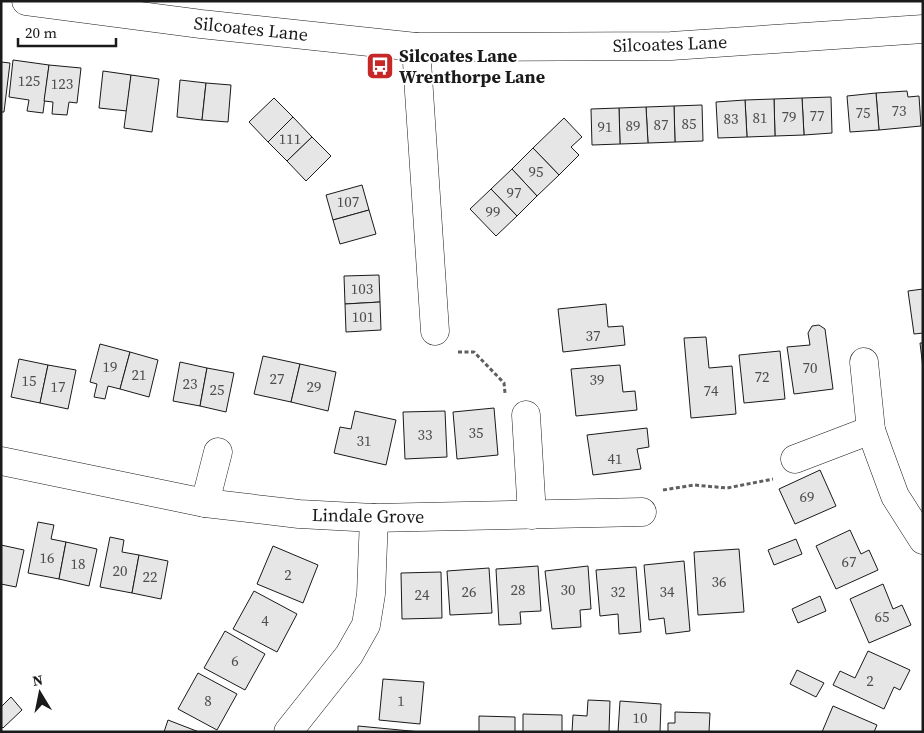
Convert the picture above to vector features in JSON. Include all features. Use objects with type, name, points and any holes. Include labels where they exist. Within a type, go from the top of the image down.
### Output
[{"type":"street","name":"Silcoates Lane","points":[[26,1],[200,24],[416,47],[671,46],[923,29]]},
{"type":"street","points":[[416,47],[435,331]]},
{"type":"street","points":[[864,362],[871,430],[895,496],[923,540]]},
{"type":"street","points":[[526,415],[532,515]]},
{"type":"street","points":[[795,459],[871,430]]},
{"type":"street","points":[[205,503],[218,452]]},
{"type":"street","name":"Lindale Grove","points":[[1,461],[205,503],[299,514],[374,518],[642,512]]},
{"type":"street","points":[[288,732],[349,655],[366,625],[371,594],[374,518]]},
{"type":"path","points":[[435,331],[437,351],[474,352],[504,383],[508,418],[526,415]]},
{"type":"path","points":[[642,512],[648,492],[694,485],[727,488],[783,478],[795,459]]},
{"type":"building","points":[[13,60],[49,65],[43,113],[27,111],[29,100],[9,97]]},
{"type":"building","points":[[1,62],[10,63],[4,112],[1,112]]},
{"type":"building","points":[[49,65],[81,68],[77,103],[69,102],[67,115],[52,114],[53,102],[44,101]]},
{"type":"building","points":[[103,71],[131,75],[127,111],[99,108]]},
{"type":"building","points":[[131,75],[159,79],[152,132],[124,128]]},
{"type":"building","points":[[180,80],[206,83],[202,120],[177,117]]},
{"type":"building","points":[[206,83],[231,85],[228,122],[202,120]]},
{"type":"building","points":[[907,91],[908,97],[919,96],[921,126],[879,130],[876,93]]},
{"type":"building","points":[[876,93],[879,130],[850,132],[847,96]]},
{"type":"building","points":[[831,97],[832,133],[804,135],[802,98]]},
{"type":"building","points":[[274,98],[293,117],[268,142],[249,122]]},
{"type":"building","points":[[802,98],[804,135],[775,136],[774,99]]},
{"type":"building","points":[[774,99],[775,136],[747,137],[745,100]]},
{"type":"building","points":[[745,100],[747,137],[718,138],[716,102]]},
{"type":"building","points":[[702,105],[703,141],[675,142],[674,106]]},
{"type":"building","points":[[674,106],[675,142],[648,143],[646,107]]},
{"type":"building","points":[[646,107],[648,143],[620,144],[619,108]]},
{"type":"building","points":[[619,108],[620,144],[592,145],[591,109]]},
{"type":"building","points":[[293,117],[312,137],[287,161],[268,142]]},
{"type":"building","points":[[564,118],[582,137],[571,147],[579,155],[559,175],[533,148]]},
{"type":"building","points":[[312,137],[331,156],[306,181],[287,161]]},
{"type":"building","points":[[533,148],[559,175],[537,196],[512,169]]},
{"type":"building","points":[[512,169],[537,196],[517,216],[491,189]]},
{"type":"building","points":[[362,185],[369,210],[333,220],[326,195]]},
{"type":"building","points":[[491,189],[517,216],[496,236],[470,209]]},
{"type":"building","points":[[369,210],[376,234],[340,244],[333,220]]},
{"type":"building","points":[[379,275],[380,302],[345,304],[344,276]]},
{"type":"building","points":[[923,289],[923,333],[914,334],[908,291]]},
{"type":"building","points":[[380,302],[381,330],[346,332],[345,304]]},
{"type":"building","points":[[606,304],[608,327],[623,326],[625,345],[563,352],[558,309]]},
{"type":"building","points":[[819,325],[825,329],[833,389],[794,394],[787,347],[810,345],[808,333],[812,326]]},
{"type":"building","points":[[706,337],[709,368],[732,366],[736,414],[691,418],[684,338]]},
{"type":"building","points":[[920,343],[923,343],[923,368]]},
{"type":"building","points":[[100,344],[130,352],[120,389],[108,386],[105,399],[94,397],[97,384],[90,382]]},
{"type":"building","points":[[780,351],[785,399],[744,403],[739,355]]},
{"type":"building","points":[[130,352],[158,360],[149,397],[120,389]]},
{"type":"building","points":[[263,356],[300,364],[291,402],[254,394]]},
{"type":"building","points":[[19,359],[48,365],[40,403],[11,397]]},
{"type":"building","points":[[180,362],[207,368],[200,406],[173,401]]},
{"type":"building","points":[[300,364],[336,372],[328,411],[291,402]]},
{"type":"building","points":[[48,365],[76,370],[68,409],[40,403]]},
{"type":"building","points":[[620,365],[623,392],[635,391],[637,410],[576,416],[571,369]]},
{"type":"building","points":[[207,368],[234,373],[226,412],[200,406]]},
{"type":"building","points":[[494,408],[498,455],[457,459],[453,412]]},
{"type":"building","points":[[355,411],[396,420],[386,465],[334,453],[340,427],[351,429]]},
{"type":"building","points":[[445,411],[447,457],[405,459],[403,412]]},
{"type":"building","points":[[647,428],[649,447],[637,449],[641,469],[593,475],[587,435]]},
{"type":"building","points":[[820,470],[836,506],[795,524],[779,489]]},
{"type":"building","points":[[38,522],[54,525],[51,539],[66,542],[59,579],[28,573]]},
{"type":"building","points":[[850,530],[861,554],[869,550],[878,570],[836,589],[816,546]]},
{"type":"building","points":[[110,537],[124,540],[122,552],[139,555],[132,593],[100,587]]},
{"type":"building","points":[[796,539],[802,554],[774,565],[768,550]]},
{"type":"building","points":[[66,542],[97,549],[89,586],[59,579]]},
{"type":"building","points":[[1,545],[24,550],[16,587],[1,584]]},
{"type":"building","points":[[273,546],[318,565],[303,603],[257,584]]},
{"type":"building","points":[[739,549],[744,612],[698,615],[694,552]]},
{"type":"building","points":[[139,555],[168,561],[161,599],[132,593]]},
{"type":"building","points":[[684,561],[690,631],[666,634],[664,618],[649,620],[644,565]]},
{"type":"building","points":[[538,566],[541,611],[520,612],[521,624],[499,625],[496,569]]},
{"type":"building","points":[[588,566],[591,609],[580,610],[581,627],[552,629],[545,571]]},
{"type":"building","points":[[636,567],[641,632],[619,634],[618,614],[600,616],[596,570]]},
{"type":"building","points":[[489,568],[492,613],[450,615],[447,571]]},
{"type":"building","points":[[441,572],[442,618],[402,619],[401,573]]},
{"type":"building","points":[[883,584],[893,609],[902,605],[911,625],[869,643],[850,599]]},
{"type":"building","points":[[254,591],[297,614],[277,652],[233,629]]},
{"type":"building","points":[[820,596],[826,611],[798,623],[792,609]]},
{"type":"building","points":[[225,631],[265,654],[245,690],[204,668]]},
{"type":"building","points":[[868,651],[910,670],[900,690],[894,687],[884,709],[833,685],[840,671],[855,678]]},
{"type":"building","points":[[797,670],[824,683],[816,697],[790,684]]},
{"type":"building","points":[[198,673],[237,694],[217,730],[178,709]]},
{"type":"building","points":[[383,679],[424,682],[420,724],[379,720]]},
{"type":"building","points":[[11,697],[22,710],[3,728],[1,726],[1,707]]},
{"type":"building","points":[[588,700],[610,701],[609,732],[572,732],[573,715],[587,716]]},
{"type":"building","points":[[620,701],[661,704],[660,732],[618,732]]},
{"type":"building","points":[[833,706],[877,725],[874,732],[822,732]]},
{"type":"building","points":[[675,712],[710,713],[709,732],[668,732],[668,723],[675,723]]},
{"type":"building","points":[[523,714],[562,715],[562,732],[523,732]]},
{"type":"building","points":[[479,716],[515,717],[515,732],[479,732]]},
{"type":"building","points":[[168,720],[199,732],[164,732]]},
{"type":"building","points":[[358,726],[421,732],[358,732]]},
{"type":"place","name":"Silcoates Lane Wrenthorpe Lane","points":[[380,66]]}]
